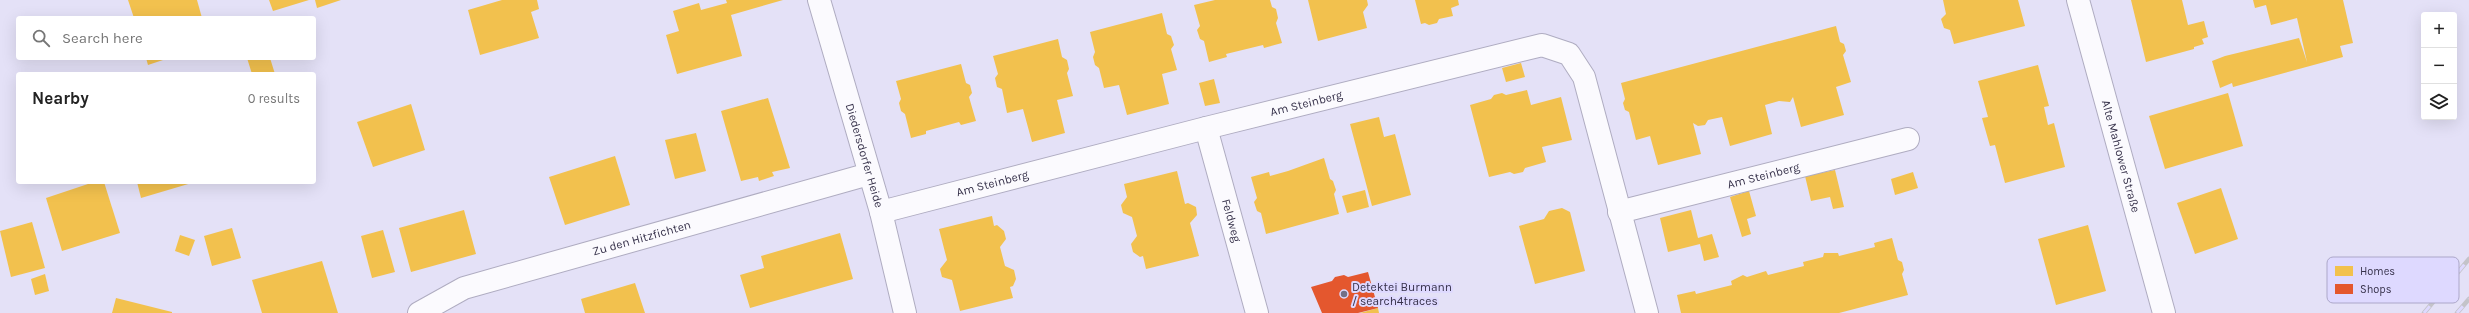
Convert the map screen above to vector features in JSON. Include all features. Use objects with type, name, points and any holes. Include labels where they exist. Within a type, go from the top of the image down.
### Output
[{"type":"street","name":"Diedersdorfer Heide","points":[[819,0],[881,212],[905,313]]},
{"type":"street","name":"Alte Mahlower Straße","points":[[2078,0],[2164,313]]},
{"type":"street","name":"Am Steinberg","points":[[881,212],[1206,128],[1542,45],[1570,54],[1584,77],[1647,313]]},
{"type":"street","name":"Feldweg","points":[[1206,128],[1256,313]]},
{"type":"street","name":"Am Steinberg","points":[[1619,212],[1908,139]]},
{"type":"street","name":"Zu den Hitzfichten","points":[[420,313],[464,288],[869,174]]},
{"type":"building: Homes","points":[[128,0],[197,0],[201,16],[133,16]]},
{"type":"building: Homes","points":[[269,0],[309,0],[273,11]]},
{"type":"building: Homes","points":[[315,0],[341,0],[317,8]]},
{"type":"building: Homes","points":[[502,0],[537,0],[539,9],[531,12],[539,38],[480,55],[468,10]]},
{"type":"building: Homes","points":[[726,0],[783,0],[731,15],[742,56],[677,74],[666,35],[679,31],[673,11],[699,3],[701,10],[727,3]]},
{"type":"building: Homes","points":[[1215,0],[1270,0],[1272,7],[1276,9],[1278,18],[1276,23],[1282,43],[1264,48],[1263,45],[1226,54],[1227,57],[1209,62],[1204,41],[1200,39],[1197,30],[1200,26],[1194,5]]},
{"type":"building: Homes","points":[[1308,0],[1367,0],[1368,5],[1363,12],[1367,28],[1318,41]]},
{"type":"building: Homes","points":[[1415,0],[1458,0],[1459,5],[1451,8],[1453,16],[1439,19],[1437,23],[1429,25],[1425,23],[1421,24]]},
{"type":"building: Homes","points":[[1943,0],[2018,0],[2025,26],[1954,44],[1950,30],[1944,28],[1941,19],[1946,14]]},
{"type":"building: Homes","points":[[2131,0],[2182,0],[2188,25],[2204,21],[2208,37],[2202,39],[2204,44],[2194,47],[2194,49],[2146,62]]},
{"type":"building: Homes","points":[[2253,0],[2343,0],[2353,43],[2340,46],[2343,57],[2233,87],[2232,83],[2220,88],[2212,61],[2225,56],[2299,38],[2307,62],[2297,18],[2271,25],[2266,5],[2255,8]]},
{"type":"building: Homes","points":[[1162,13],[1167,34],[1171,36],[1174,45],[1171,49],[1177,70],[1162,74],[1169,104],[1127,115],[1119,85],[1104,88],[1099,68],[1095,65],[1093,57],[1095,52],[1090,32]]},
{"type":"building: Homes","points":[[1836,26],[1840,42],[1844,44],[1846,51],[1843,55],[1851,82],[1836,87],[1844,115],[1801,127],[1793,97],[1790,102],[1779,101],[1765,105],[1772,134],[1730,146],[1722,117],[1708,120],[1705,125],[1698,126],[1693,123],[1701,154],[1658,165],[1650,136],[1636,140],[1629,112],[1625,110],[1623,103],[1625,99],[1621,83]]},
{"type":"building: Homes","points":[[1058,39],[1062,57],[1067,60],[1069,69],[1067,73],[1073,96],[1057,100],[1065,133],[1032,142],[1023,109],[1007,113],[1002,89],[997,87],[995,78],[998,74],[993,56]]},
{"type":"building: Homes","points":[[147,60],[163,60],[148,65]]},
{"type":"building: Homes","points":[[248,60],[271,60],[274,72],[251,72]]},
{"type":"building: Homes","points":[[1521,63],[1525,77],[1506,82],[1502,68]]},
{"type":"building: Homes","points":[[961,64],[966,83],[970,85],[972,93],[969,97],[976,121],[961,125],[959,122],[926,131],[926,134],[911,138],[905,114],[901,111],[899,103],[901,99],[896,81]]},
{"type":"building: Homes","points":[[2038,65],[2049,106],[2044,107],[2048,125],[2054,123],[2065,167],[2005,183],[1995,145],[1990,146],[1982,118],[1988,117],[1978,81]]},
{"type":"building: Homes","points":[[1214,79],[1220,103],[1205,106],[1199,83]]},
{"type":"building: Homes","points":[[1527,90],[1531,105],[1561,97],[1572,140],[1542,147],[1546,162],[1525,168],[1523,172],[1514,174],[1510,172],[1489,177],[1470,105],[1491,99],[1494,95],[1502,93],[1506,95]]},
{"type":"building: Homes","points":[[2228,93],[2243,146],[2165,169],[2149,116]]},
{"type":"building: Homes","points":[[768,98],[790,168],[772,172],[774,176],[759,181],[758,177],[741,181],[721,111]]},
{"type":"building: Homes","points":[[411,104],[425,150],[373,167],[357,122]]},
{"type":"building: Homes","points":[[1379,117],[1384,137],[1395,134],[1411,195],[1372,206],[1350,124]]},
{"type":"building: Homes","points":[[696,133],[706,171],[675,179],[665,140]]},
{"type":"building: Homes","points":[[615,156],[630,205],[565,225],[549,177]]},
{"type":"building: Homes","points":[[1324,158],[1330,179],[1333,181],[1336,190],[1334,194],[1339,214],[1266,234],[1261,213],[1257,211],[1254,202],[1257,198],[1251,177],[1269,172],[1270,176]]},
{"type":"building: Homes","points":[[1835,170],[1844,207],[1833,209],[1830,197],[1811,201],[1805,176]]},
{"type":"building: Homes","points":[[1177,171],[1185,204],[1188,203],[1196,207],[1197,215],[1190,223],[1199,256],[1146,269],[1143,256],[1140,257],[1133,252],[1131,244],[1137,236],[1132,217],[1123,213],[1121,205],[1127,197],[1124,184]]},
{"type":"building: Homes","points":[[1913,172],[1918,188],[1895,195],[1891,179]]},
{"type":"building: Homes","points":[[88,184],[105,184],[120,233],[62,251],[46,198]]},
{"type":"building: Homes","points":[[138,184],[188,184],[141,198]]},
{"type":"building: Homes","points":[[2221,188],[2238,239],[2195,254],[2177,203]]},
{"type":"building: Homes","points":[[1365,190],[1369,207],[1347,213],[1342,196]]},
{"type":"building: Homes","points":[[1749,191],[1756,216],[1747,219],[1751,234],[1742,237],[1730,197]]},
{"type":"building: Homes","points":[[1562,208],[1570,212],[1585,271],[1535,284],[1519,226],[1544,219],[1549,211]]},
{"type":"building: Homes","points":[[464,210],[476,254],[411,272],[399,228]]},
{"type":"building: Homes","points":[[1691,210],[1698,238],[1712,234],[1719,257],[1704,261],[1700,244],[1668,252],[1660,218]]},
{"type":"building: Homes","points":[[992,216],[994,226],[997,225],[1004,231],[1006,239],[1000,247],[1005,266],[1014,270],[1016,279],[1013,286],[1010,287],[1013,298],[960,311],[952,280],[942,277],[940,269],[947,260],[939,229]]},
{"type":"building: Homes","points":[[32,222],[45,268],[11,277],[0,231]]},
{"type":"building: Homes","points":[[2088,225],[2106,291],[2056,305],[2038,239]]},
{"type":"building: Homes","points":[[232,228],[241,258],[212,266],[204,236]]},
{"type":"building: Homes","points":[[383,230],[395,272],[372,278],[361,236]]},
{"type":"building: Homes","points":[[840,233],[853,279],[750,308],[740,275],[764,268],[761,256]]},
{"type":"building: Homes","points":[[180,235],[195,240],[189,256],[175,251]]},
{"type":"building: Homes","points":[[1892,238],[1898,260],[1902,262],[1904,270],[1902,274],[1908,295],[1839,313],[1681,313],[1677,295],[1695,291],[1696,294],[1732,285],[1731,281],[1743,275],[1747,277],[1766,271],[1768,275],[1804,266],[1803,262],[1823,257],[1824,253],[1838,253],[1839,256],[1875,247],[1874,243]]},
{"type":"building: Homes","points":[[322,261],[338,313],[262,313],[252,280]]},
{"type":"building: Homes","points":[[45,274],[49,291],[35,295],[31,279]]},
{"type":"building: Homes","points":[[635,283],[645,313],[585,313],[581,299]]},
{"type":"building: Homes","points":[[116,298],[172,312],[172,313],[112,313]]},
{"type":"building: Homes","points":[[1378,308],[1379,313],[1360,313]]},
{"type":"building: Shops","name":"Detektei Burmann / search4traces","points":[[1368,272],[1378,308],[1358,313],[1322,313],[1311,287],[1332,281],[1335,277],[1344,275],[1348,277]]},
{"type":"railway","points":[[2459,271],[2469,259]]},
{"type":"railway","points":[[2457,313],[2469,299]]},
{"type":"railway","points":[[2424,313],[2432,303]]},
{"type":"place","name":"Detektei Burmann / search4traces","points":[[1344,294]]}]
